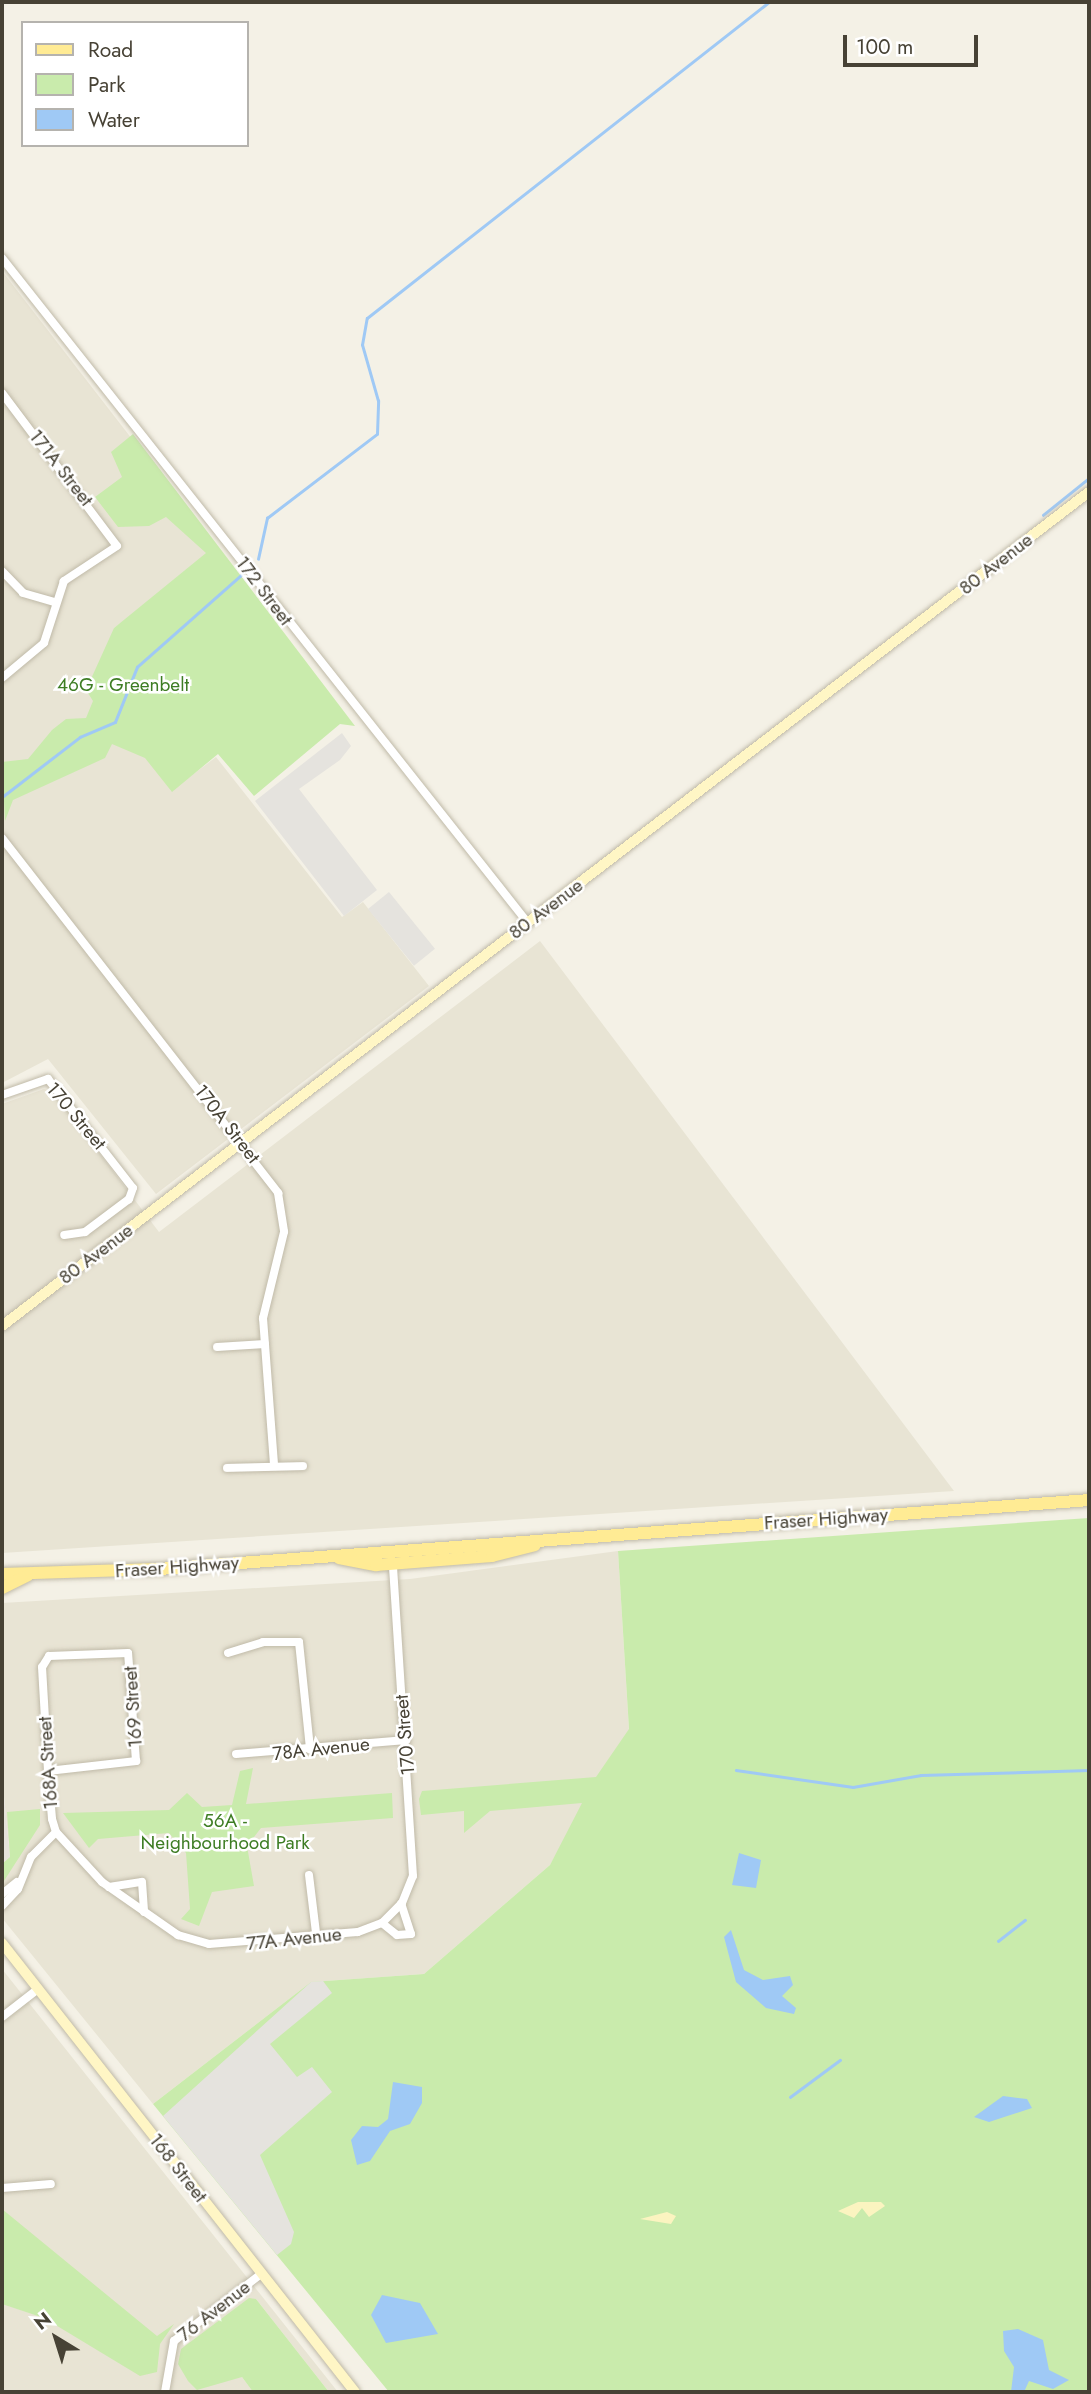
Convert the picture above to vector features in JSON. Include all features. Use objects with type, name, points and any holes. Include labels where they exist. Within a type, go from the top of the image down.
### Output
[{"type":"main road","name":"80 Avenue","points":[[2,1326],[1089,492]]},
{"type":"main road","name":"Fraser Highway","points":[[2,1574],[563,1538],[1089,1500]]},
{"type":"main road","name":"Fraser Highway","points":[[323,1554],[393,1563],[438,1560],[492,1556],[563,1538]]},
{"type":"main road","points":[[438,1560],[481,1543]]},
{"type":"main road","name":"Fraser Highway","points":[[2,1588],[30,1574]]},
{"type":"main road","name":"168 Street","points":[[2,1943],[355,2392]]},
{"type":"street","name":"172 Street","points":[[2,258],[528,923]]},
{"type":"street","name":"171A Street","points":[[2,393],[117,546],[69,576],[55,602]]},
{"type":"street","points":[[2,571],[23,593],[55,602],[44,643],[2,678]]},
{"type":"street","name":"170A Street","points":[[2,838],[275,1188],[284,1211],[263,1314],[274,1466]]},
{"type":"street","name":"170 Street","points":[[2,1095],[48,1079],[134,1190],[85,1232],[64,1235]]},
{"type":"street","points":[[216,1347],[265,1344]]},
{"type":"street","points":[[227,1468],[303,1466]]},
{"type":"street","name":"170 Street","points":[[393,1563],[413,1876],[401,1904]]},
{"type":"street","points":[[228,1653],[263,1642],[299,1642],[310,1749]]},
{"type":"street","name":"169 Street","points":[[44,1660],[128,1653],[136,1761],[48,1771]]},
{"type":"street","name":"168A Street","points":[[44,1660],[48,1771],[56,1832],[109,1887],[178,1935]]},
{"type":"street","name":"78A Avenue","points":[[236,1754],[406,1740]]},
{"type":"street","points":[[2,1906],[56,1832]]},
{"type":"street","points":[[309,1875],[316,1933]]},
{"type":"street","points":[[2,1894],[17,1882]]},
{"type":"street","points":[[109,1887],[142,1882],[144,1912]]},
{"type":"street","points":[[382,1923],[397,1935],[411,1934],[401,1904]]},
{"type":"street","name":"77A Avenue","points":[[178,1935],[227,1946],[316,1933],[358,1932],[382,1923],[401,1904]]},
{"type":"street","points":[[2,2017],[38,1989]]},
{"type":"street","points":[[2,2188],[51,2184]]},
{"type":"street","name":"76 Avenue","points":[[165,2392],[174,2341],[261,2274]]},
{"type":"shaded area","points":[[2,271],[214,545],[186,575],[114,628],[171,791],[216,757],[342,917],[363,902],[429,986],[156,1194],[48,1059],[2,1083]]},
{"type":"shaded area","points":[[342,733],[351,746],[340,760],[299,789],[377,890],[344,916],[255,801]]},
{"type":"shaded area","points":[[389,892],[435,949],[414,966],[368,909]]},
{"type":"shaded area","points":[[540,941],[954,1491],[2,1553],[2,1104],[44,1089],[53,1092],[159,1232]]},
{"type":"shaded area","points":[[618,1551],[629,1730],[550,1865],[424,1974],[311,1982],[153,2104],[2,1918],[2,1864],[10,1857],[2,1777],[2,1603],[410,1579]]},
{"type":"shaded area","points":[[2,1777],[10,1857],[2,1864]]},
{"type":"shaded area","points":[[2,1969],[338,2392],[329,2392],[256,2299],[242,2377],[253,2392],[2,2392]]},
{"type":"shaded area","points":[[323,1981],[332,1993],[270,2044],[297,2077],[312,2067],[332,2092],[260,2155],[294,2232],[291,2244],[277,2255],[163,2116],[311,1982]]},
{"type":"green space","name":"46G - Greenbelt","points":[[133,434],[355,726],[340,724],[254,796],[218,754],[172,792],[145,758],[112,744],[105,758],[13,800],[5,821],[2,762],[28,759],[52,730],[66,719],[86,718],[93,701],[86,690],[114,628],[206,553],[166,517],[149,526],[118,527],[95,497],[122,477],[111,452]]},
{"type":"green space","points":[[1089,1518],[1089,2392],[389,2392],[153,2104],[311,1982],[424,1974],[550,1865],[582,1803],[490,1811],[464,1833],[464,1811],[421,1815],[419,1799],[422,1791],[596,1777],[629,1729],[618,1551]]},
{"type":"green space","name":"56A - Neighbourhood Park","points":[[253,1768],[246,1804],[392,1793],[393,1818],[261,1828],[247,1846],[254,1886],[212,1892],[199,1926],[181,1919],[190,1909],[186,1853],[169,1833],[98,1839],[89,1848],[63,1813],[169,1810],[187,1793],[202,1807],[232,1805],[240,1771]]},
{"type":"green space","points":[[40,1809],[40,1825],[2,1884],[2,1864],[10,1857],[7,1812]]},
{"type":"green space","points":[[2,2209],[157,2336],[174,2324],[160,2344],[157,2372],[140,2376],[44,2318],[2,2304]]},
{"type":"green space","points":[[249,2298],[256,2299],[329,2392],[253,2392],[242,2377],[197,2390],[188,2381],[178,2364],[181,2349]]},
{"type":"sand","points":[[858,2202],[881,2202],[885,2206],[869,2217],[862,2208],[854,2218],[838,2211]]},
{"type":"sand","points":[[667,2212],[676,2216],[671,2224],[640,2219]]},
{"type":"water","points":[[739,1853],[761,1860],[756,1888],[732,1885]]},
{"type":"water","points":[[731,1930],[744,1970],[763,1980],[790,1976],[793,1985],[782,1996],[796,2008],[794,2014],[766,2008],[736,1982],[724,1937]]},
{"type":"water","points":[[393,2082],[422,2087],[422,2103],[410,2124],[390,2131],[370,2161],[357,2165],[351,2140],[362,2126],[378,2127],[388,2119]]},
{"type":"water","points":[[1003,2096],[1027,2099],[1032,2108],[989,2122],[974,2117]]},
{"type":"water","points":[[382,2295],[420,2303],[438,2334],[386,2343],[371,2315]]},
{"type":"water","points":[[1018,2329],[1043,2340],[1049,2370],[1069,2380],[1053,2389],[1029,2381],[1024,2392],[1011,2392],[1014,2367],[1004,2351],[1003,2331]]},
{"type":"waterway","points":[[258,559],[267,518],[377,434],[378,401],[362,345],[367,318],[769,2]]},
{"type":"waterway","points":[[1043,515],[1089,478]]},
{"type":"waterway","points":[[2,797],[80,737],[115,722],[137,667],[241,575]]},
{"type":"waterway","points":[[736,1770],[853,1787],[921,1775],[1089,1770]]},
{"type":"waterway","points":[[998,1941],[1025,1920]]},
{"type":"waterway","points":[[790,2097],[840,2060]]}]
